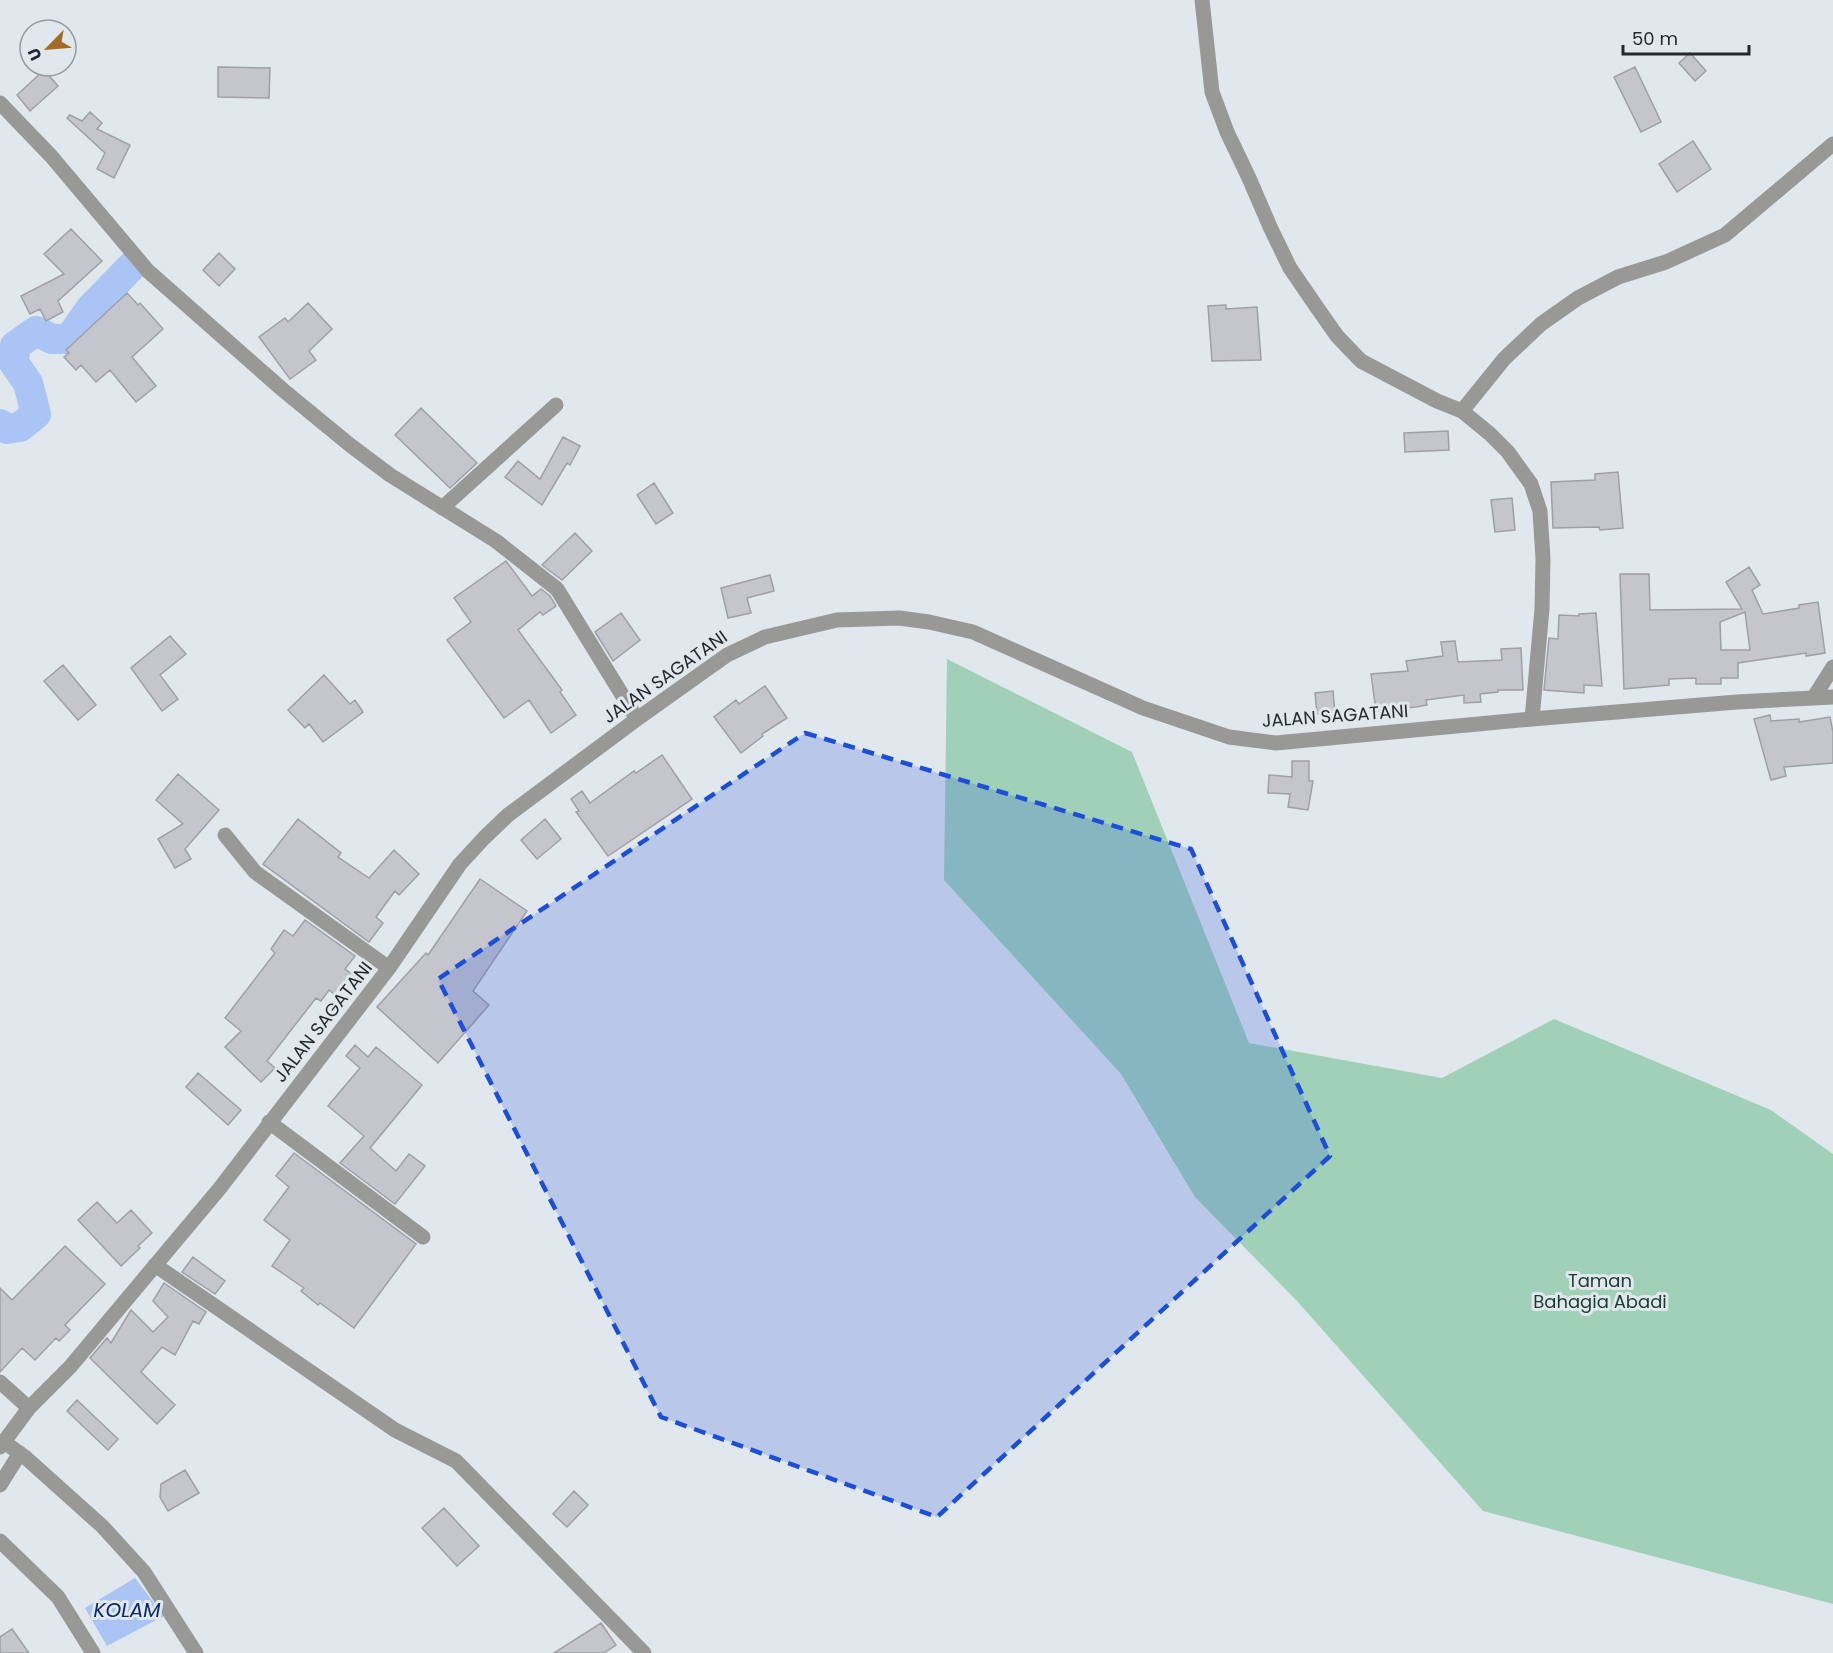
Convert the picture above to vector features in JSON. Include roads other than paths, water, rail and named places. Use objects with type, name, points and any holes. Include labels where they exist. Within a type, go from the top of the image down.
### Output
[{"type":"street","points":[[1202,0],[1212,92],[1227,132],[1290,268],[1337,336],[1360,361],[1437,401],[1462,411],[1508,452],[1531,484],[1540,511],[1542,609],[1532,719]]},
{"type":"street","points":[[0,103],[51,156],[148,271],[283,390],[390,475],[496,541],[557,589],[637,719]]},
{"type":"street","points":[[1462,411],[1504,359],[1541,324],[1578,298],[1618,277],[1666,262],[1725,235],[1833,144]]},
{"type":"street","points":[[442,508],[556,405]]},
{"type":"street","name":"JALAN SAGATANI","points":[[2,1445],[29,1408],[70,1367],[220,1188],[389,968],[460,864],[484,837],[508,815],[637,719],[727,655],[765,636],[837,620],[869,617],[909,619],[973,632],[1143,708],[1229,737],[1255,741],[1276,742],[1532,719],[1833,697]]},
{"type":"street","points":[[1814,698],[1833,667]]},
{"type":"street","points":[[225,835],[255,873],[389,968]]},
{"type":"street","points":[[269,1122],[423,1237]]},
{"type":"street","points":[[155,1265],[395,1430],[456,1461],[644,1653]]},
{"type":"street","points":[[0,1382],[29,1408]]},
{"type":"street","points":[[2,1445],[20,1453],[102,1526],[144,1572],[196,1653]]},
{"type":"street","points":[[0,1485],[20,1453]]},
{"type":"street","points":[[0,1541],[58,1597],[93,1653]]},
{"type":"water","name":"KOLAM","points":[[135,1578],[164,1616],[107,1646],[85,1608]]},
{"type":"waterway","points":[[0,424],[7,429],[20,427],[36,414],[28,383],[14,363],[15,346],[36,331],[52,339],[69,339],[91,308],[132,266]]},
{"type":"park label","name":"Taman Bahagia Abadi","points":[[1600,1291]]}]
